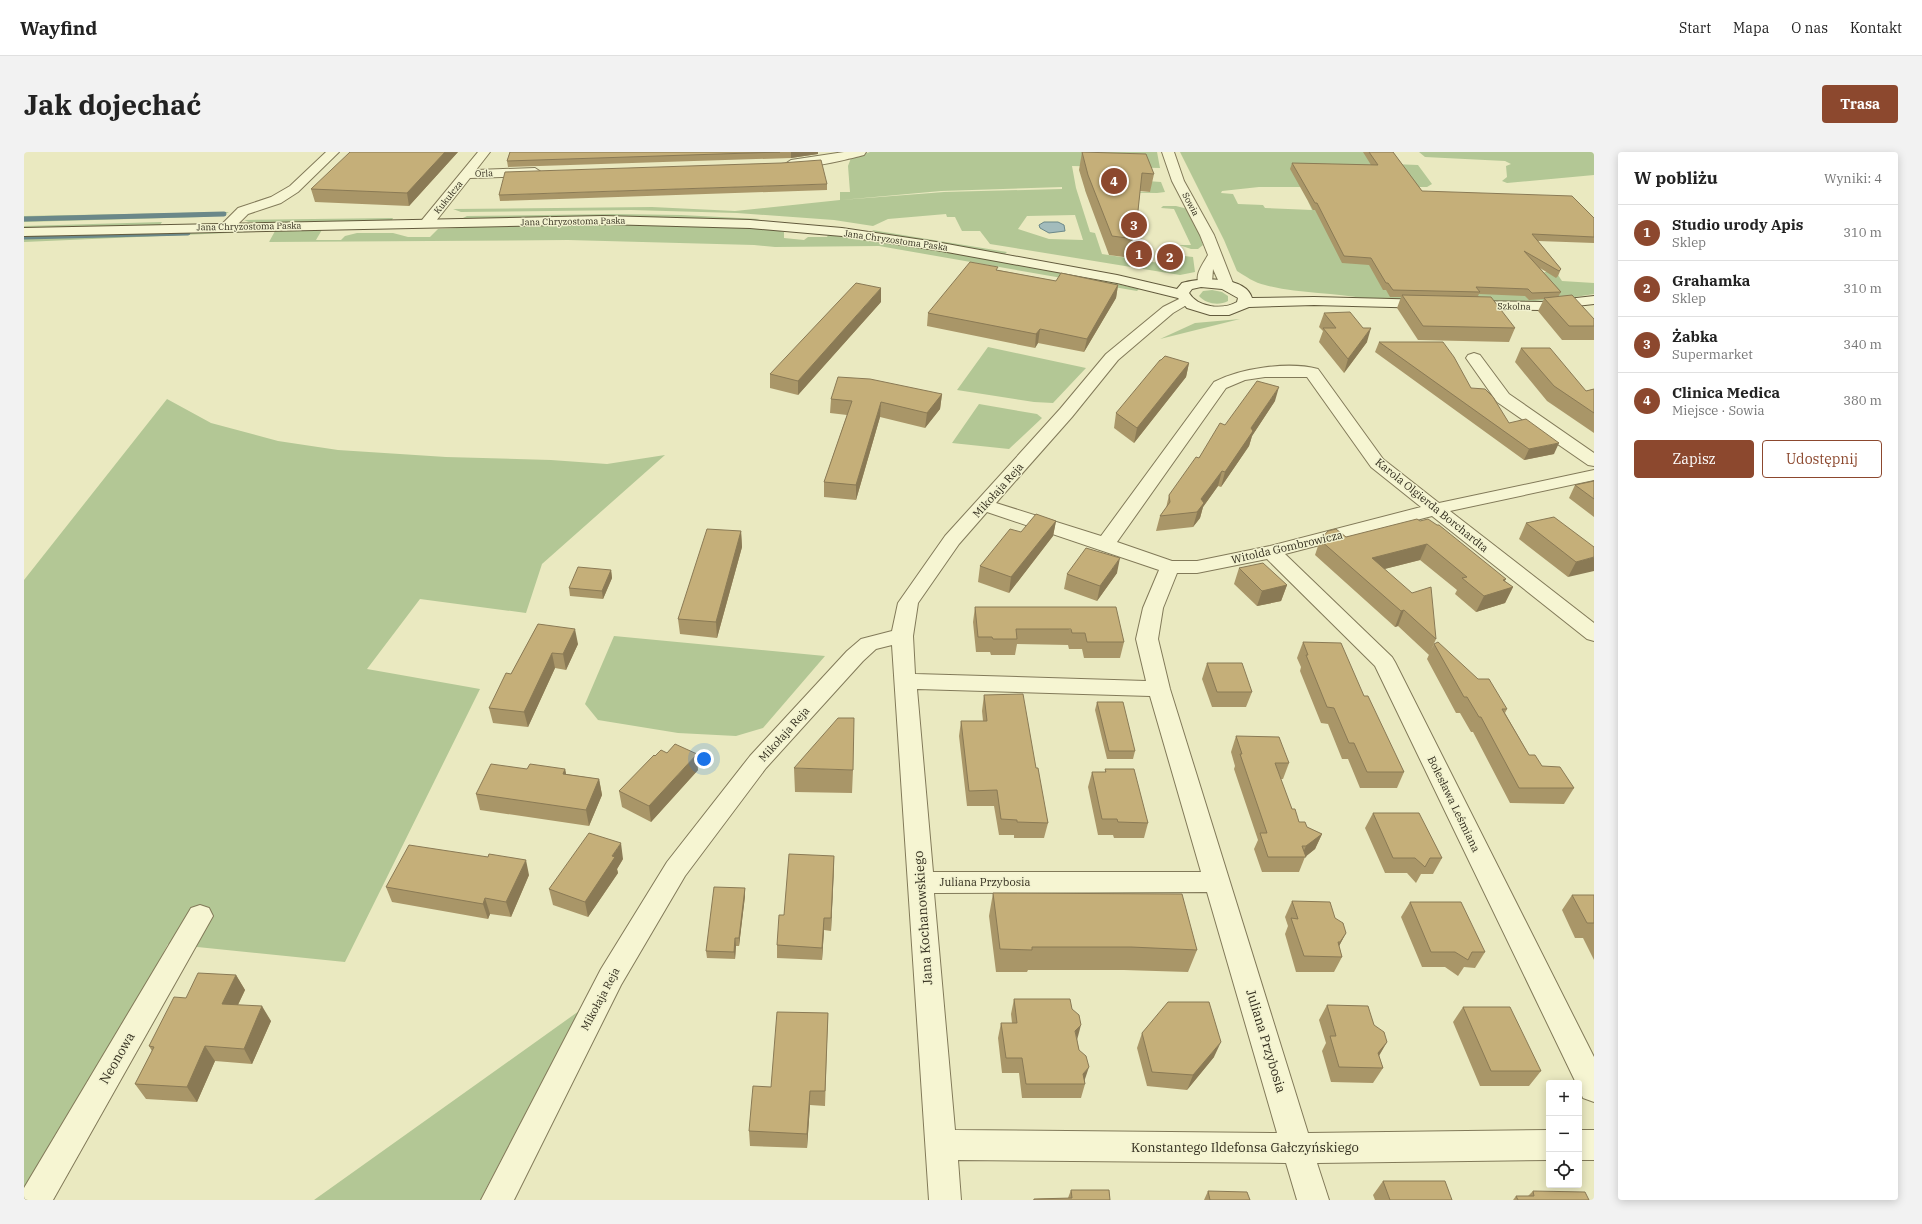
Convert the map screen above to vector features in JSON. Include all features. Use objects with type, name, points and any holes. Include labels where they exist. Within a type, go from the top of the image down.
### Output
[{"type":"street","points":[[228,226],[243,211],[276,200],[294,189],[333,152]]},
{"type":"street","name":"Kukułcza","points":[[427,223],[484,152]]},
{"type":"street","points":[[781,164],[825,160],[860,152]]},
{"type":"street","name":"Sowia","points":[[1168,152],[1178,181],[1207,235],[1227,286]]},
{"type":"street","name":"Orla","points":[[466,174],[545,171]]},
{"type":"street","name":"Jana Chryzostoma Paska","points":[[24,232],[228,226],[603,220],[686,221],[778,226],[870,236],[936,246],[1117,279],[1185,294]]},
{"type":"street","points":[[1205,283],[1206,270],[1215,256]]},
{"type":"street","points":[[1243,298],[1241,307],[1228,311],[1202,308],[1185,294],[1205,283],[1227,286],[1243,298],[1442,304]]},
{"type":"street","name":"Mikołaja Reja","points":[[497,1200],[611,977],[676,869],[758,762],[855,656],[869,644],[902,636],[908,603],[952,540],[1066,413],[1112,357],[1185,294]]},
{"type":"street","name":"Szkolna","points":[[1457,304],[1541,306],[1594,300]]},
{"type":"street","name":"Mikołaja Reja","points":[[1141,332],[1202,308]]},
{"type":"street","points":[[1474,358],[1503,398],[1594,461]]},
{"type":"street","name":"Karola Olgierda Borchardta","points":[[1106,544],[1220,385],[1233,378],[1261,373],[1312,372],[1377,463],[1593,632]]},
{"type":"street","name":"Witolda Gombrowicza","points":[[984,505],[1106,544],[1170,567],[1197,567],[1271,552],[1436,509],[1594,475]]},
{"type":"street","name":"Bolesława Leśmiana","points":[[1271,552],[1384,662],[1594,1088]]},
{"type":"street","name":"Juliana Przybosia","points":[[1170,567],[1153,608],[1147,639],[1159,689],[1313,1200]]},
{"type":"street","name":"Jana Kochanowskiego","points":[[902,636],[945,1200]]},
{"type":"street","points":[[905,682],[1159,689]]},
{"type":"street","name":"Juliana Przybosia","points":[[920,882],[1217,882]]},
{"type":"street","name":"Neonowa","points":[[35,1200],[200,916]]},
{"type":"street","name":"Konstantego Ildefonsa Gałczyńskiego","points":[[941,1145],[1298,1148],[1546,1145]]},
{"type":"street","points":[[1582,1145],[1594,1145]]},
{"type":"green space","points":[[870,152],[1157,152],[1160,168],[1072,166],[1076,188],[1090,232],[1095,233],[1102,254],[1178,266],[1176,255],[1193,257],[1195,272],[1180,275],[990,244],[980,231],[962,231],[955,217],[947,217],[946,214],[888,219],[873,226],[834,220],[737,213],[631,210],[461,212],[453,209],[652,207],[735,211],[840,200],[840,192],[850,192],[848,166],[851,158]],"holes":[[[1062,187],[1062,189],[944,192],[841,200],[941,191]],[[1075,215],[1083,240],[1049,239],[1018,229],[1027,216]]]},
{"type":"green space","points":[[1180,152],[1392,152],[1392,164],[1418,165],[1432,184],[1427,187],[1259,187],[1222,191],[1221,193],[1233,194],[1238,204],[1263,205],[1265,208],[1312,210],[1308,201],[1382,265],[1557,289],[1544,272],[1556,272],[1562,281],[1594,283],[1594,294],[1535,301],[1366,299],[1290,290],[1261,284],[1237,271],[1224,240]]},
{"type":"green space","points":[[1419,152],[1594,152],[1594,175],[1507,183],[1502,181],[1507,177],[1506,166],[1511,164],[1505,161],[1425,157]]},
{"type":"green space","points":[[1147,181],[1161,182],[1165,192],[1157,193],[1086,192],[1085,190],[1150,192]]},
{"type":"green space","points":[[1163,206],[1176,206],[1188,209],[1199,232],[1203,245],[1198,249],[1191,249],[1179,245],[1191,245],[1174,209],[1161,208]]},
{"type":"green space","points":[[229,212],[223,215],[203,217],[24,222],[24,216]]},
{"type":"green space","points":[[612,214],[681,215],[760,219],[751,221],[644,217],[461,219],[467,216]]},
{"type":"green space","points":[[393,218],[392,220],[268,223],[249,222],[244,220]]},
{"type":"green space","points":[[162,222],[160,225],[24,229],[24,226]]},
{"type":"green space","points":[[599,223],[773,229],[784,232],[784,238],[804,240],[808,237],[827,237],[828,235],[906,245],[984,258],[1062,272],[1139,289],[1137,291],[879,246],[775,247],[754,245],[568,240],[269,242],[275,231],[24,242],[24,236],[323,228],[316,240],[341,240],[345,236],[357,233],[393,233],[408,237],[430,237],[438,229],[457,228],[458,226]]},
{"type":"green space","points":[[872,230],[1007,252],[1005,254],[996,253],[876,233]]},
{"type":"green space","points":[[1212,290],[1222,292],[1228,296],[1228,301],[1217,304],[1205,301],[1199,296],[1203,291]]},
{"type":"green space","points":[[1240,319],[1160,339],[1195,323]]},
{"type":"green space","points":[[988,347],[1086,368],[1053,403],[1034,402],[957,390]]},
{"type":"green space","points":[[167,399],[211,423],[278,441],[338,450],[446,457],[551,460],[607,464],[665,455],[542,564],[526,613],[420,599],[367,669],[480,689],[345,962],[168,944],[31,1200],[24,1200],[24,580]]},
{"type":"green space","points":[[979,404],[1037,414],[1042,418],[1009,449],[952,443]]},
{"type":"green space","points":[[614,636],[825,656],[763,728],[736,736],[678,733],[598,720],[585,704]]},
{"type":"green space","points":[[579,1011],[480,1200],[314,1200]]},
{"type":"water","points":[[1044,222],[1058,222],[1064,225],[1065,231],[1049,233],[1040,228],[1039,225]]},
{"type":"building","points":[[350,152],[445,152],[407,193],[311,189]]},
{"type":"building","points":[[510,152],[780,152],[507,161]]},
{"type":"building","points":[[1082,152],[1146,154],[1154,174],[1142,173],[1135,239],[1112,236],[1088,175]]},
{"type":"building","points":[[1369,152],[1393,152],[1422,191],[1572,196],[1594,218],[1594,237],[1532,234],[1561,269],[1559,271],[1524,251],[1561,292],[1532,293],[1528,289],[1476,287],[1480,292],[1393,290],[1388,283],[1386,283],[1371,258],[1344,256],[1317,203],[1315,203],[1292,163],[1378,165]]},
{"type":"building","points":[[821,160],[827,184],[499,195],[505,172],[781,163]]},
{"type":"building","points":[[970,262],[998,267],[996,270],[1056,281],[1061,273],[1118,285],[1087,339],[1040,329],[1036,334],[928,313]]},
{"type":"building","points":[[856,283],[881,288],[798,381],[770,374]]},
{"type":"building","points":[[1402,295],[1491,297],[1515,328],[1423,326]]},
{"type":"building","points":[[1572,295],[1594,319],[1594,326],[1569,326],[1544,298]]},
{"type":"building","points":[[1350,312],[1363,328],[1371,328],[1348,359],[1323,328],[1336,328],[1324,313]]},
{"type":"building","points":[[1379,342],[1443,342],[1454,357],[1471,388],[1485,389],[1493,397],[1509,423],[1526,419],[1559,443],[1529,449]]},
{"type":"building","points":[[1521,348],[1550,348],[1586,391],[1594,389],[1594,413],[1554,386]]},
{"type":"building","points":[[1165,356],[1189,363],[1137,428],[1116,413]]},
{"type":"building","points":[[838,377],[870,379],[942,394],[927,413],[881,402],[856,485],[824,482],[852,401],[831,399]]},
{"type":"building","points":[[1257,381],[1279,387],[1251,428],[1253,431],[1225,472],[1222,471],[1201,499],[1204,503],[1197,512],[1160,516],[1170,502],[1169,495],[1196,457],[1199,458],[1220,423],[1225,425]]},
{"type":"building","points":[[1594,481],[1594,499],[1575,485]]},
{"type":"building","points":[[1036,514],[1056,521],[1011,577],[980,566],[1010,529],[1021,532]]},
{"type":"building","points":[[1554,517],[1594,547],[1594,557],[1576,562],[1526,523]]},
{"type":"building","points":[[1417,519],[1420,521],[1428,519],[1439,525],[1506,579],[1503,580],[1513,587],[1484,596],[1462,578],[1467,577],[1427,544],[1372,558],[1412,593],[1431,587],[1436,639],[1404,610],[1401,611],[1320,540],[1328,531],[1336,529],[1346,537]]},
{"type":"building","points":[[707,529],[741,531],[716,622],[678,619]]},
{"type":"building","points":[[1086,548],[1120,558],[1100,586],[1067,574]]},
{"type":"building","points":[[1263,563],[1287,585],[1262,591],[1239,568]]},
{"type":"building","points":[[578,567],[611,570],[602,591],[569,588]]},
{"type":"building","points":[[975,607],[1116,607],[1124,642],[1087,642],[1085,633],[1072,633],[1071,629],[1016,629],[1017,639],[993,639],[992,637],[978,637]]},
{"type":"building","points":[[538,624],[575,629],[563,654],[552,653],[524,712],[489,708],[506,673],[511,674]]},
{"type":"building","points":[[1303,642],[1341,643],[1364,696],[1368,696],[1404,772],[1367,772],[1354,743],[1349,743],[1334,708],[1327,707],[1306,655],[1308,655]]},
{"type":"building","points":[[1438,642],[1478,679],[1489,679],[1507,709],[1502,709],[1529,755],[1535,755],[1542,766],[1560,767],[1574,788],[1519,788],[1481,717],[1479,717],[1467,697],[1464,697],[1434,644]]},
{"type":"building","points":[[1207,663],[1242,663],[1252,692],[1217,692]]},
{"type":"building","points":[[1023,694],[1036,768],[1038,768],[1048,823],[1017,822],[1017,820],[1001,819],[997,790],[969,791],[961,721],[987,721],[984,695]]},
{"type":"building","points":[[1097,702],[1123,702],[1135,751],[1109,751]]},
{"type":"building","points":[[838,718],[854,718],[853,770],[794,768]]},
{"type":"building","points":[[1236,736],[1279,737],[1289,763],[1275,763],[1292,809],[1295,809],[1299,822],[1305,822],[1307,827],[1322,834],[1306,846],[1302,846],[1306,857],[1268,857],[1260,833],[1267,833],[1240,754],[1242,754]]},
{"type":"building","points":[[675,744],[697,754],[649,806],[619,791],[654,755],[655,756],[661,750],[667,753]]},
{"type":"building","points":[[491,764],[527,769],[530,764],[565,769],[563,774],[599,779],[586,810],[476,794]]},
{"type":"building","points":[[1105,769],[1134,769],[1148,823],[1118,822],[1117,819],[1102,819],[1092,772],[1106,772]]},
{"type":"building","points":[[1373,813],[1419,813],[1442,858],[1430,858],[1425,867],[1415,858],[1393,858]]},
{"type":"building","points":[[589,833],[621,843],[612,856],[615,857],[585,902],[549,889]]},
{"type":"building","points":[[409,845],[488,857],[489,854],[526,860],[506,902],[485,898],[483,904],[386,887]]},
{"type":"building","points":[[789,854],[834,856],[831,918],[824,918],[822,948],[777,945],[779,915],[784,915]]},
{"type":"building","points":[[714,887],[745,888],[739,938],[735,938],[734,952],[706,951]]},
{"type":"building","points":[[993,893],[1182,894],[1197,950],[1131,947],[1032,947],[1032,950],[1000,949]]},
{"type":"building","points":[[1572,895],[1594,895],[1594,923],[1587,923]]},
{"type":"building","points":[[1292,901],[1330,902],[1335,918],[1343,923],[1346,933],[1340,942],[1338,942],[1342,957],[1304,956],[1291,918],[1298,919]]},
{"type":"building","points":[[1410,902],[1461,902],[1485,952],[1472,952],[1468,960],[1455,952],[1431,952]]},
{"type":"building","points":[[198,973],[236,975],[222,1004],[262,1006],[244,1049],[205,1046],[187,1087],[135,1084],[154,1047],[149,1046],[174,997],[186,998]]},
{"type":"building","points":[[1014,999],[1070,999],[1072,1009],[1079,1015],[1081,1025],[1075,1031],[1079,1050],[1086,1056],[1089,1067],[1083,1074],[1085,1084],[1026,1084],[1022,1058],[1006,1058],[1001,1023],[1017,1023]]},
{"type":"building","points":[[1168,1002],[1209,1002],[1221,1042],[1193,1075],[1152,1072],[1142,1033]]},
{"type":"building","points":[[1327,1005],[1368,1006],[1374,1025],[1384,1032],[1387,1042],[1378,1053],[1383,1068],[1339,1067],[1330,1036],[1336,1036]]},
{"type":"building","points":[[1463,1007],[1510,1007],[1541,1071],[1491,1071]]},
{"type":"building","points":[[777,1012],[828,1013],[825,1091],[810,1091],[807,1134],[749,1131],[753,1086],[771,1087]]},
{"type":"building","points":[[1383,1181],[1445,1181],[1452,1200],[1390,1200]]},
{"type":"building","points":[[1071,1190],[1109,1190],[1110,1200],[1034,1200],[1072,1198]]},
{"type":"building","points":[[1208,1191],[1247,1192],[1250,1200],[1210,1200]]},
{"type":"building","points":[[1533,1191],[1585,1192],[1589,1200],[1518,1200],[1516,1196],[1534,1196]]},
{"type":"waterway","points":[[24,219],[224,214]]},
{"type":"waterway","points":[[24,237],[188,233]]},
{"type":"place","name":"Clinica Medica","points":[[1114,181]]},
{"type":"place","name":"Żabka","points":[[1134,225]]},
{"type":"place","name":"Studio urody Apis","points":[[1139,254]]},
{"type":"place","name":"Grahamka","points":[[1170,257]]}]
